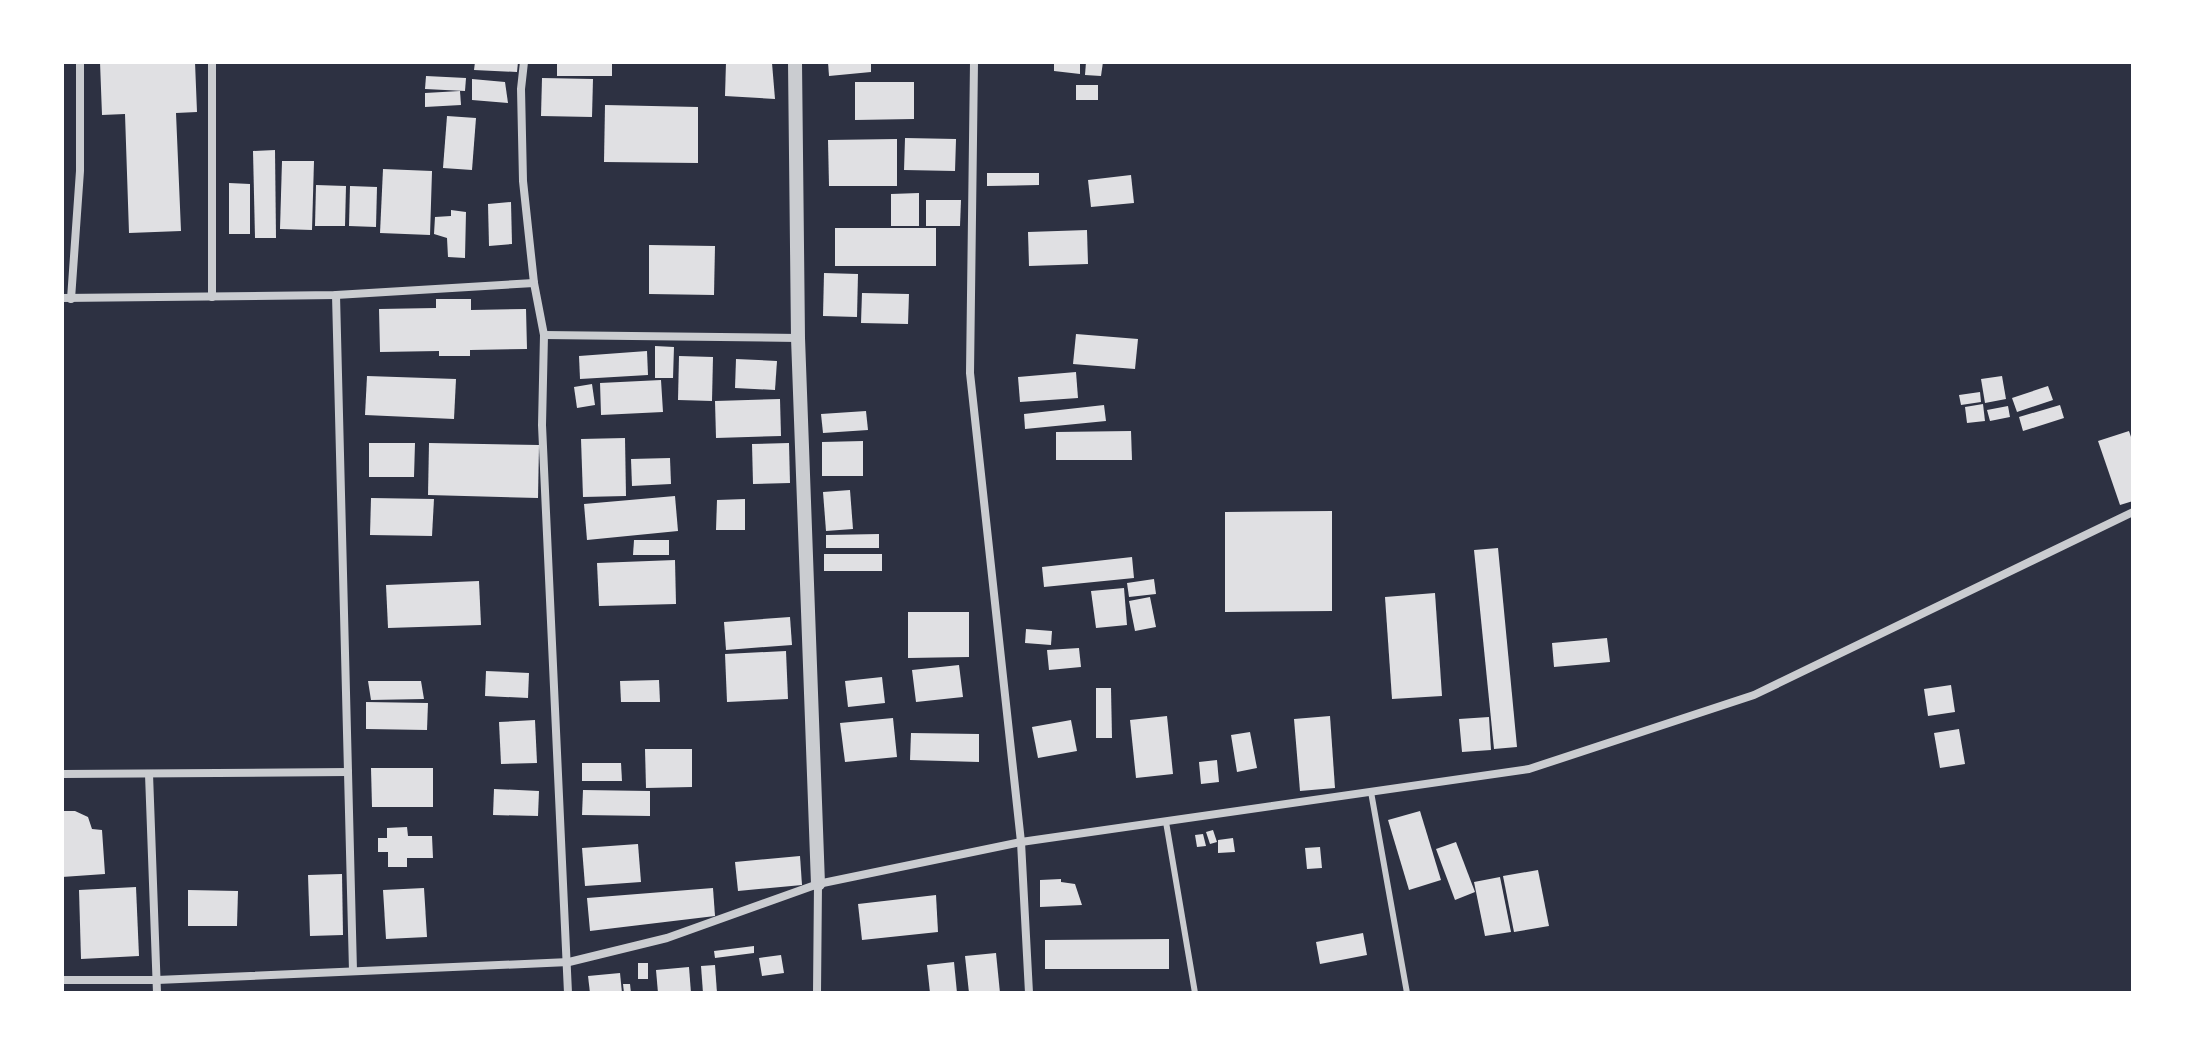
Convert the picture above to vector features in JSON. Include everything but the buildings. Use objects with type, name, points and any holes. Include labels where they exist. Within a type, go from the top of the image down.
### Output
[{"type":"street","points":[[80,62],[80,171],[66,299],[336,295],[534,283]]},
{"type":"street","points":[[212,62],[212,297]]},
{"type":"street","points":[[524,62],[521,89],[523,181],[534,283],[544,335],[542,425],[569,962],[568,993]]},
{"type":"street","points":[[795,62],[798,338],[818,884],[817,993]]},
{"type":"street","points":[[974,62],[970,373],[1021,842],[1029,993]]},
{"type":"street","points":[[336,295],[353,971]]},
{"type":"street","points":[[544,335],[798,338]]},
{"type":"street","points":[[62,980],[157,980],[569,962],[667,938],[818,884],[1021,842],[1529,769],[1754,695],[2133,512]]},
{"type":"street","points":[[62,774],[348,772]]},
{"type":"street","points":[[149,774],[157,993]]},
{"type":"lane","points":[[1371,792],[1407,993]]},
{"type":"lane","points":[[1166,822],[1195,993]]}]
